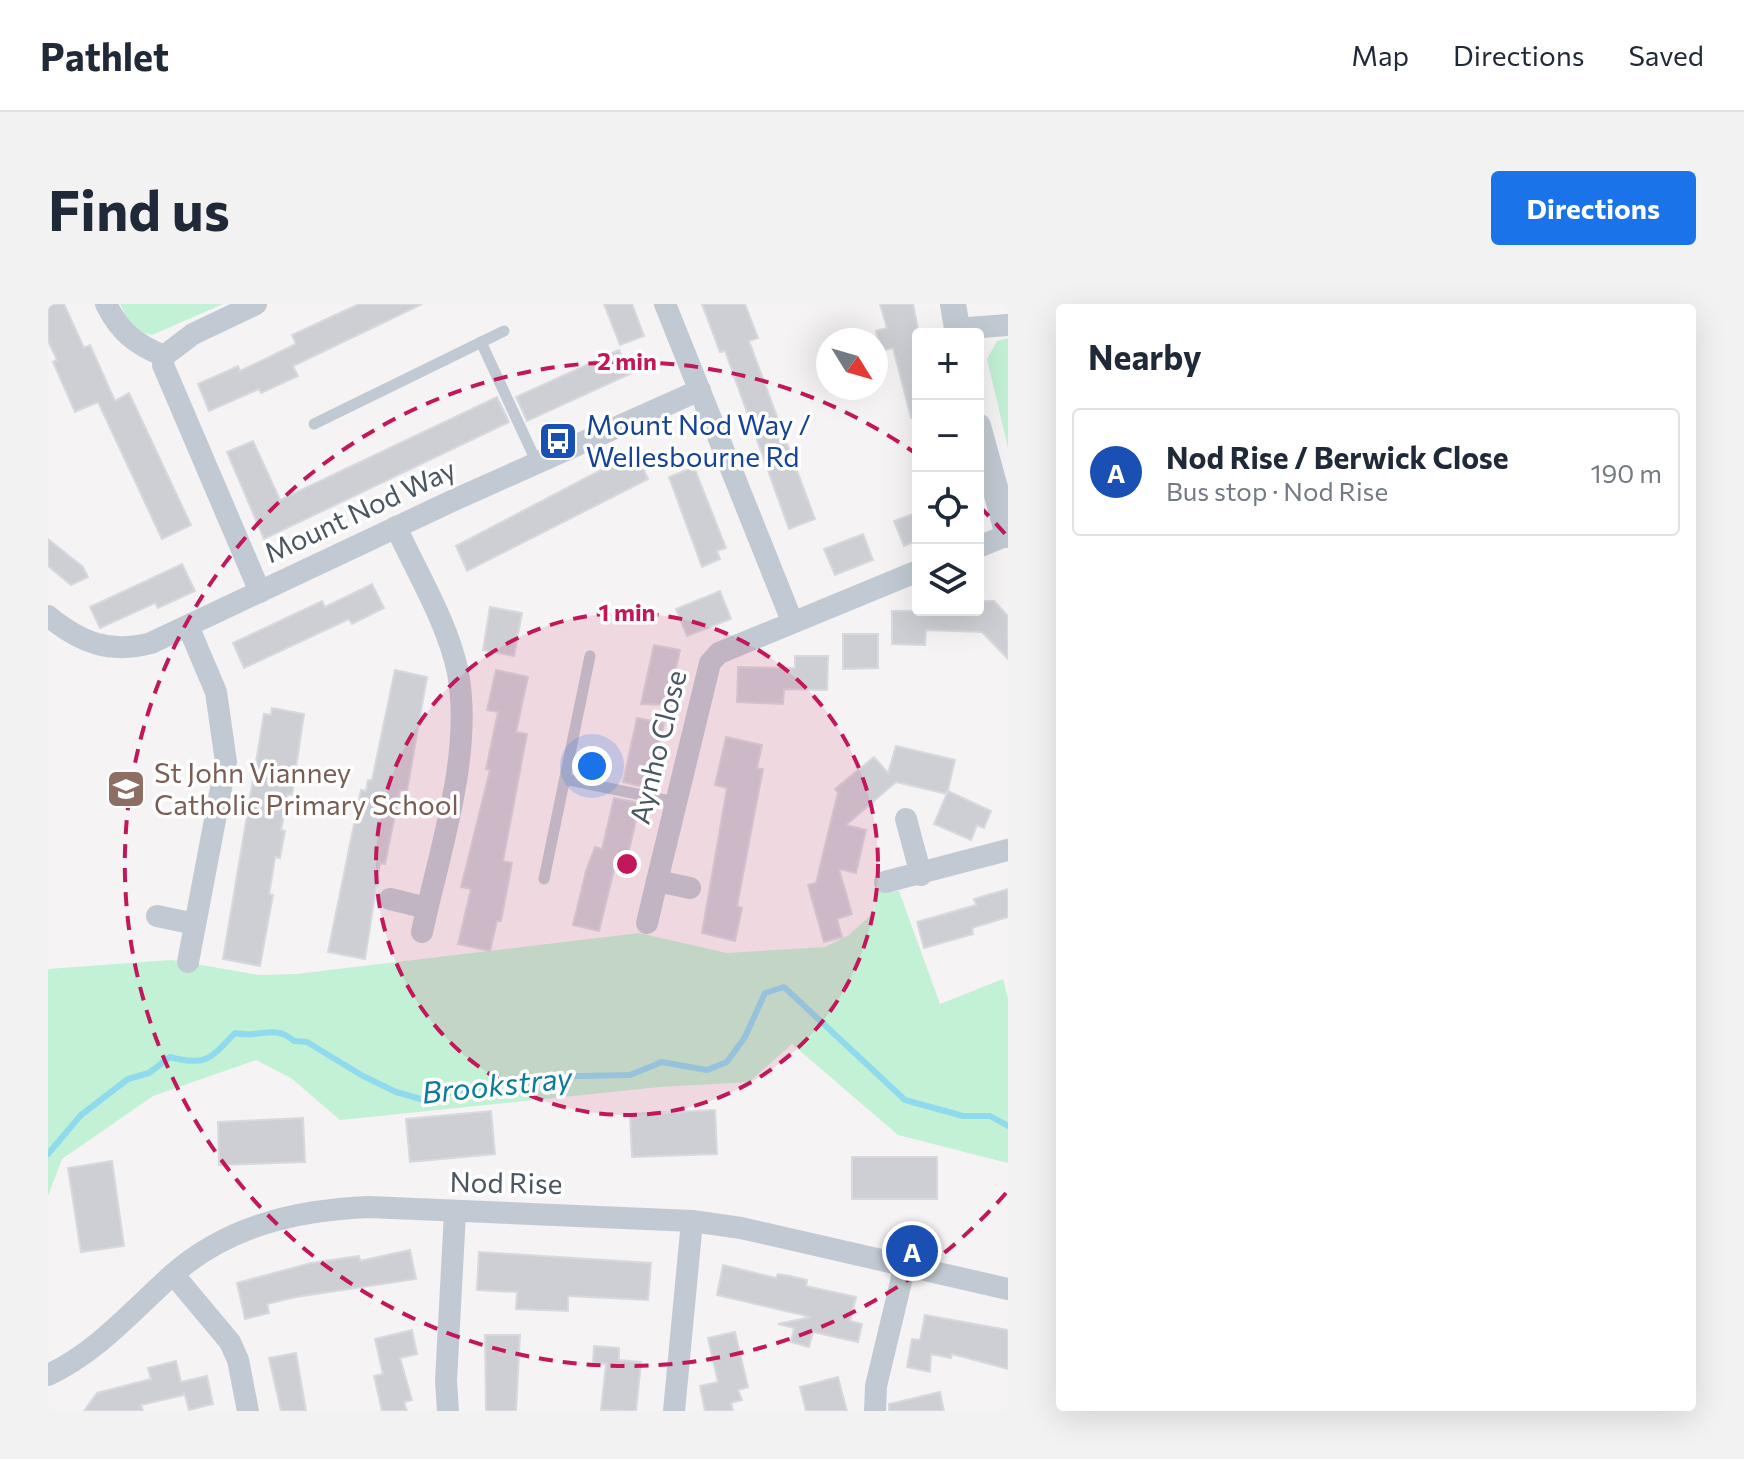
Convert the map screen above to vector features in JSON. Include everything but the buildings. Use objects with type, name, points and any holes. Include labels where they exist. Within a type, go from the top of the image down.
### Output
[{"type":"street","points":[[106,304],[117,327],[129,339],[164,356]]},
{"type":"street","points":[[164,356],[193,334],[256,304]]},
{"type":"street","points":[[665,304],[792,621]]},
{"type":"street","points":[[956,322],[1008,325]]},
{"type":"street","points":[[164,356],[167,377],[260,592]]},
{"type":"street","name":"Mount Nod Way","points":[[48,616],[75,637],[110,648],[151,643],[396,527],[700,390]]},
{"type":"street","points":[[984,448],[1008,535],[984,545]]},
{"type":"street","points":[[396,527],[450,643],[463,708],[462,746],[422,932]]},
{"type":"street","name":"Aynho Close","points":[[647,923],[710,663],[719,653],[912,573]]},
{"type":"street","points":[[188,626],[216,692],[226,762],[188,962]]},
{"type":"street","points":[[906,819],[921,875]]},
{"type":"street","points":[[885,882],[1008,850]]},
{"type":"street","points":[[657,881],[690,888]]},
{"type":"street","points":[[390,899],[427,908]]},
{"type":"street","points":[[157,916],[195,924]]},
{"type":"street","name":"Nod Rise","points":[[48,1375],[83,1356],[173,1274],[232,1237],[281,1217],[369,1207],[692,1221],[741,1228],[1008,1289]]},
{"type":"street","points":[[448,1411],[446,1381],[455,1213]]},
{"type":"street","points":[[674,1411],[692,1221]]},
{"type":"street","points":[[875,1411],[876,1386],[905,1265]]},
{"type":"street","points":[[173,1274],[230,1342],[238,1360],[248,1411]]},
{"type":"lane","points":[[314,424],[504,331]]},
{"type":"lane","points":[[481,342],[537,463]]},
{"type":"lane","points":[[544,879],[590,656]]},
{"type":"lane","points":[[565,779],[675,802]]},
{"type":"green space","points":[[120,304],[223,304],[152,335],[136,328]]},
{"type":"green space","points":[[1008,338],[1008,448],[987,359],[997,341]]},
{"type":"green space","points":[[877,890],[899,891],[940,1004],[1003,979],[1008,998],[1008,1163],[898,1135],[792,1044],[749,1082],[660,1087],[340,1120],[291,1078],[256,1060],[153,1096],[62,1159],[48,1196],[48,969],[172,960],[259,975],[296,974],[639,933],[727,953],[825,947],[849,935],[874,912]]},
{"type":"waterway","name":"Brookstray","points":[[48,1154],[81,1115],[128,1079],[149,1073],[170,1057],[192,1061],[207,1058],[235,1033],[273,1032],[294,1041],[307,1042],[363,1076],[396,1092],[421,1099],[530,1077],[630,1075],[662,1062],[707,1070],[727,1062],[745,1037],[765,993],[784,987],[905,1100],[963,1116],[990,1116],[1008,1126]]},
{"type":"place","name":"Mount Nod Way / Wellesbourne Rd","points":[[558,441]]},
{"type":"place","name":"St John Vianney Catholic Primary School","points":[[126,789]]},
{"type":"place","name":"Nod Rise / Berwick Close","points":[[912,1251]]}]
